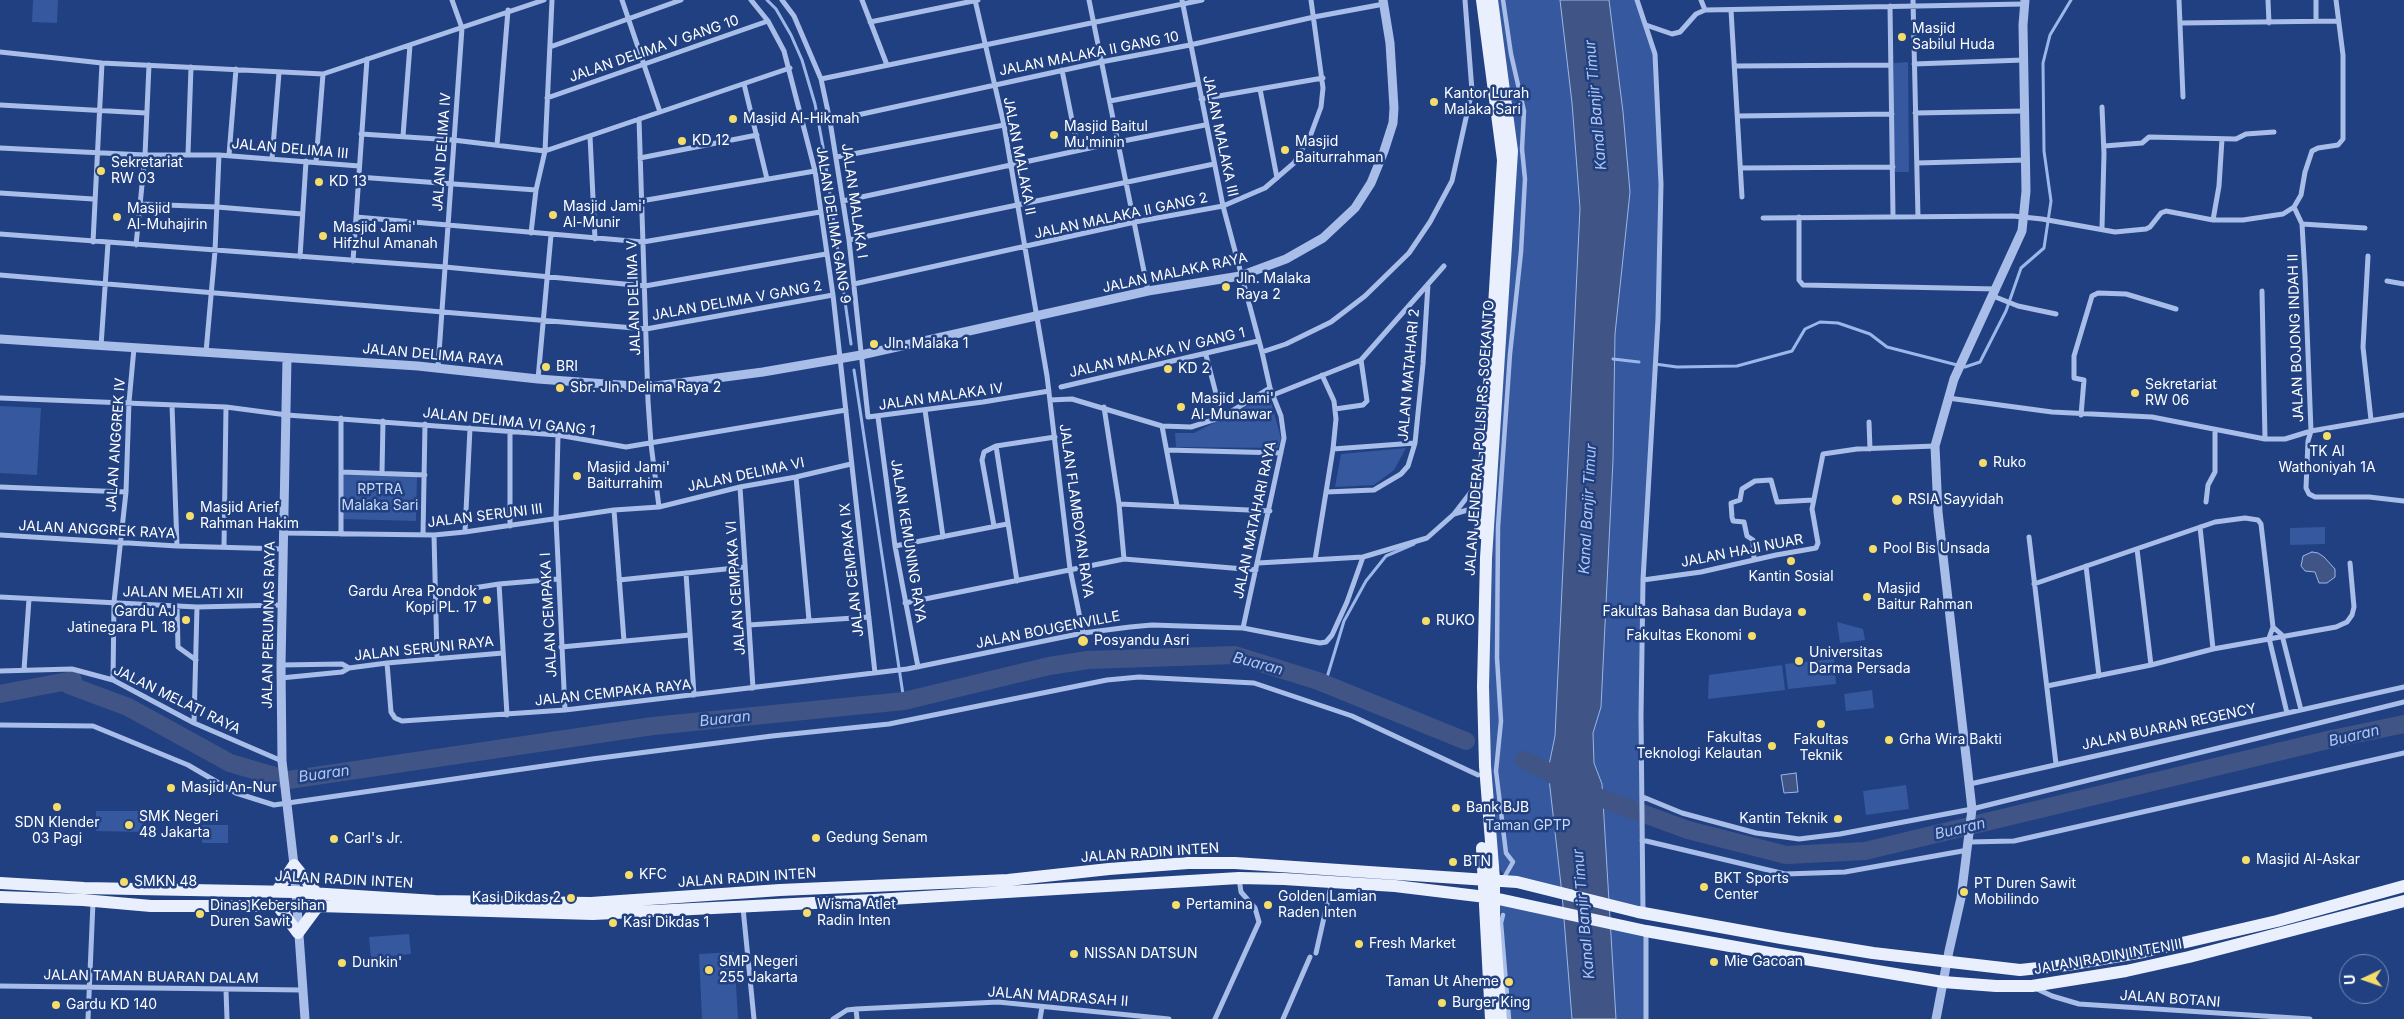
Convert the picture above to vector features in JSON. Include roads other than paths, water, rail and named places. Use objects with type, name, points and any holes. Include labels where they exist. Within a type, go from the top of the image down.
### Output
[{"type":"main road","name":"JALAN JENDERAL POLISI RS. SOEKANTO","points":[[1482,0],[1502,160],[1484,475],[1477,507],[1480,539],[1479,711],[1491,855],[1498,879]]},
{"type":"main road","name":"JALAN JENDERAL POLISI RS. SOEKANTO","points":[[1479,711],[1486,558],[1512,166],[1512,151],[1492,0]]},
{"type":"main road","name":"JALAN JENDERAL POLISI RS. SOEKANTO","points":[[1484,769],[1498,879]]},
{"type":"main road","name":"JALAN RADIN INTEN","points":[[0,883],[93,894],[151,906],[296,906],[318,900],[591,903],[780,890],[1008,880],[1188,863],[1234,863],[1498,879],[1532,886]]},
{"type":"main road","points":[[277,892],[294,865],[318,900],[298,933],[278,906]]},
{"type":"main road","name":"JALAN RADIN INTEN","points":[[0,897],[295,892],[318,900],[593,914],[874,900],[1239,878],[1395,886],[1489,897],[1532,907]]},
{"type":"main road","points":[[1491,1019],[1489,897],[1498,879]]},
{"type":"main road","name":"JALAN RADIN INTEN II","points":[[1532,886],[1641,913],[1809,943],[2020,970],[2094,961],[2253,927],[2404,886]]},
{"type":"main road","points":[[871,887],[874,900]]},
{"type":"main road","points":[[1489,897],[1498,918],[1501,1019]]},
{"type":"main road","name":"JALAN RADIN INTEN II","points":[[1532,907],[1641,929],[1943,982],[1996,986],[2032,986],[2126,971],[2189,957],[2404,901]]},
{"type":"main road","points":[[1498,918],[1504,904],[1509,902]]},
{"type":"street","points":[[452,0],[462,28]]},
{"type":"street","points":[[0,52],[102,63],[323,74],[462,28],[508,10],[544,0]]},
{"type":"street","points":[[531,233],[536,190],[545,151],[552,0]]},
{"type":"street","points":[[622,0],[660,112]]},
{"type":"street","points":[[550,47],[681,0]]},
{"type":"street","points":[[362,134],[453,140],[545,151],[790,68],[768,21],[750,0]]},
{"type":"street","name":"JALAN MALAKA I","points":[[782,0],[794,16],[821,80],[830,121],[849,240],[860,355]]},
{"type":"street","points":[[862,0],[886,65]]},
{"type":"street","points":[[870,22],[976,0]]},
{"type":"street","name":"JALAN MALAKA II","points":[[976,0],[984,45],[1004,125],[1037,317]]},
{"type":"street","points":[[1089,0],[1148,292]]},
{"type":"street","points":[[821,80],[1182,2],[1202,0]]},
{"type":"street","name":"JALAN MALAKA II GANG 2","points":[[854,284],[1135,222],[1223,206],[1259,192],[1294,163],[1311,134],[1323,97],[1311,0]]},
{"type":"street","points":[[1262,352],[1286,344],[1344,314],[1395,268],[1409,253],[1430,222],[1452,181],[1471,99],[1472,76],[1465,0]]},
{"type":"street","points":[[1498,879],[1513,862],[1506,853],[1484,769],[1501,721],[1497,658],[1498,526],[1510,354],[1521,252],[1525,180],[1522,149],[1524,111],[1511,54],[1503,0]]},
{"type":"street","points":[[1637,0],[1655,54],[1661,184],[1658,319],[1643,580],[1641,913]]},
{"type":"street","points":[[1701,0],[1705,10]]},
{"type":"street","points":[[1985,5],[1991,0]]},
{"type":"street","points":[[2179,0],[2183,98]]},
{"type":"street","points":[[2268,0],[2268,23]]},
{"type":"street","points":[[2316,0],[2316,21]]},
{"type":"street","points":[[1763,218],[1893,216],[2025,217],[2102,228],[2115,232],[2146,229],[2150,227],[2161,213],[2166,211],[2213,220],[2243,220],[2283,214],[2294,207],[2301,195],[2305,172],[2312,151],[2318,148],[2338,145],[2344,139],[2343,55],[2336,0]]},
{"type":"street","name":"JALAN MALAKA III","points":[[1182,2],[1205,125],[1240,276]]},
{"type":"street","name":"JALAN MALAKA II GANG 10","points":[[830,121],[1384,2]]},
{"type":"street","name":"JALAN MALAKA RAYA","points":[[860,355],[1148,292],[1240,276],[1286,259],[1323,238],[1355,208],[1371,183],[1393,123],[1394,108],[1390,43],[1384,2]]},
{"type":"street","points":[[1646,25],[1672,34],[1680,32],[1696,14],[1705,10],[1890,6],[1913,3],[1973,3],[1985,5],[2025,2],[2023,60],[2026,160],[2025,217],[2017,245],[1965,352],[1954,379],[1935,446],[1938,512],[1972,809],[1962,898],[1946,962],[1936,1019]]},
{"type":"street","points":[[1913,3],[1918,216]]},
{"type":"street","points":[[1890,6],[1893,216]]},
{"type":"street","points":[[497,145],[508,10]]},
{"type":"street","points":[[1732,10],[1742,197]]},
{"type":"street","name":"JALAN DELIMA V GANG 10","points":[[547,98],[768,21]]},
{"type":"street","points":[[2180,23],[2338,21]]},
{"type":"street","name":"JALAN DELIMA IV","points":[[438,367],[462,28]]},
{"type":"street","points":[[403,136],[410,45]]},
{"type":"street","points":[[353,261],[367,59]]},
{"type":"street","points":[[1914,64],[2023,60]]},
{"type":"street","points":[[92,242],[102,63]]},
{"type":"street","points":[[136,245],[141,204],[149,65]]},
{"type":"street","points":[[1735,66],[1891,66]]},
{"type":"street","points":[[188,154],[191,67]]},
{"type":"street","name":"JALAN DELIMA GANG 9","points":[[790,68],[815,171],[840,358]]},
{"type":"street","points":[[229,155],[236,69]]},
{"type":"street","points":[[1062,70],[1078,150]]},
{"type":"street","points":[[272,159],[279,73]]},
{"type":"street","points":[[316,162],[323,74]]},
{"type":"street","points":[[1201,99],[1322,78]]},
{"type":"street","points":[[744,84],[767,179]]},
{"type":"street","points":[[1110,102],[1197,84]]},
{"type":"street","points":[[1260,88],[1277,178]]},
{"type":"street","points":[[0,105],[146,113]]},
{"type":"street","points":[[2102,107],[2104,146],[2102,228]]},
{"type":"street","points":[[1915,113],[2025,111]]},
{"type":"street","points":[[1738,116],[1892,114]]},
{"type":"street","name":"JALAN DELIMA V","points":[[639,119],[648,387]]},
{"type":"street","points":[[836,157],[1004,125]]},
{"type":"street","points":[[843,201],[1078,150],[1205,125]]},
{"type":"street","points":[[2104,146],[2142,143],[2149,137],[2222,139],[2238,138],[2246,134],[2274,132]]},
{"type":"street","points":[[640,158],[757,135]]},
{"type":"street","points":[[590,136],[596,239]]},
{"type":"street","points":[[2213,220],[2219,186],[2222,139]]},
{"type":"street","name":"JALAN DELIMA III","points":[[0,148],[96,154],[219,154],[359,166]]},
{"type":"street","name":"JALAN DELIMA III","points":[[206,352],[215,251],[219,154]]},
{"type":"street","points":[[1917,163],[2026,160]]},
{"type":"street","points":[[300,257],[306,162]]},
{"type":"street","points":[[849,240],[1017,207],[1214,164]]},
{"type":"street","points":[[1741,168],[1893,167]]},
{"type":"street","points":[[642,201],[815,171]]},
{"type":"street","points":[[358,176],[536,190]]},
{"type":"street","points":[[0,193],[94,199]]},
{"type":"street","points":[[141,204],[216,207],[302,214]]},
{"type":"street","name":"JALAN BOJONG INDAH II","points":[[2294,207],[2299,214],[2302,224],[2311,431],[2306,488],[2309,494],[2315,497],[2370,497],[2404,502]]},
{"type":"street","points":[[356,217],[643,242],[820,212]]},
{"type":"street","points":[[1799,217],[1799,280],[1802,285],[1995,293],[2003,300],[2018,306],[2056,314]]},
{"type":"street","points":[[2302,224],[2365,228]]},
{"type":"street","points":[[0,234],[445,268],[644,286],[826,254]]},
{"type":"street","points":[[538,379],[551,235]]},
{"type":"street","points":[[101,346],[108,243]]},
{"type":"street","points":[[2368,256],[2363,347],[2371,420]]},
{"type":"street","points":[[1273,395],[1361,360],[1444,266]]},
{"type":"street","name":"JALAN DELIMA V GANG 2","points":[[0,275],[646,329],[833,295]]},
{"type":"street","points":[[1050,400],[1072,399],[1104,407],[1162,426],[1191,427],[1222,417],[1270,388],[1262,352],[1240,276]]},
{"type":"street","points":[[2386,281],[2404,284]]},
{"type":"street","name":"JALAN MATAHARI 2","points":[[1326,492],[1371,491],[1378,489],[1405,470],[1415,443],[1423,364],[1428,284]]},
{"type":"street","points":[[2262,291],[2265,439]]},
{"type":"street","points":[[2081,415],[2084,380],[2074,378],[2074,356],[2092,296],[2098,293],[2126,294],[2176,309]]},
{"type":"street","points":[[1037,317],[1050,391]]},
{"type":"street","name":"JALAN DELIMA RAYA","points":[[0,339],[438,367],[538,379],[648,387],[763,372],[860,355]]},
{"type":"street","name":"JALAN MALAKA IV GANG 1","points":[[1061,386],[1206,355],[1258,341]]},
{"type":"street","name":"JALAN ANGGREK IV","points":[[112,680],[114,602],[126,492],[129,402],[134,348]]},
{"type":"street","name":"JALAN MALAKA IV","points":[[860,355],[868,416],[878,417],[1050,391]]},
{"type":"street","points":[[1206,355],[1222,417]]},
{"type":"street","name":"JALAN PERUMNAS RAYA","points":[[287,358],[281,665],[282,764],[294,865],[305,1019]]},
{"type":"street","points":[[840,358],[852,464]]},
{"type":"street","points":[[1335,409],[1364,405],[1367,401],[1361,360]]},
{"type":"street","points":[[1315,560],[1333,449],[1335,409],[1322,376]]},
{"type":"street","points":[[648,387],[651,444],[659,506]]},
{"type":"street","name":"JALAN MATAHARI RAYA","points":[[1243,628],[1270,511],[1284,428],[1270,388]]},
{"type":"street","name":"JALAN FLAMBOYAN RAYA","points":[[1050,391],[1070,569],[1083,633]]},
{"type":"street","name":"JALAN DELIMA VI GANG 1","points":[[0,398],[226,407],[286,415],[558,435],[626,447],[846,410]]},
{"type":"street","points":[[1948,398],[2081,415],[2152,417],[2265,439],[2285,439],[2311,431],[2404,415]]},
{"type":"street","points":[[172,404],[176,546]]},
{"type":"street","points":[[224,548],[226,407]]},
{"type":"street","points":[[1104,407],[1119,504],[1124,559]]},
{"type":"street","points":[[925,410],[943,536]]},
{"type":"street","name":"JALAN KEMUNING RAYA","points":[[878,417],[895,546],[918,667]]},
{"type":"street","points":[[341,418],[341,534]]},
{"type":"street","points":[[382,473],[383,421]]},
{"type":"street","points":[[1869,422],[1870,449]]},
{"type":"street","points":[[423,535],[425,424]]},
{"type":"street","points":[[1162,426],[1177,506]]},
{"type":"street","points":[[465,532],[470,428]]},
{"type":"street","points":[[2206,502],[2208,485],[2215,472],[2215,430]]},
{"type":"street","points":[[510,432],[510,526]]},
{"type":"street","name":"JALAN CEMPAKA I","points":[[558,435],[556,519],[565,710]]},
{"type":"street","points":[[994,526],[982,460],[984,452],[996,446],[1055,437]]},
{"type":"street","points":[[1333,449],[1415,443]]},
{"type":"street","points":[[996,446],[1017,580]]},
{"type":"street","name":"JALAN HAJI NUAR","points":[[1643,580],[1701,572],[1817,547],[1813,500],[1823,454],[1870,449],[1935,446]]},
{"type":"street","points":[[1167,450],[1281,453]]},
{"type":"street","name":"JALAN DELIMA VI","points":[[659,506],[852,464]]},
{"type":"street","name":"JALAN CEMPAKA IX","points":[[852,464],[875,673]]},
{"type":"street","points":[[341,472],[425,475]]},
{"type":"street","points":[[1258,563],[1363,557],[1427,538],[1454,514],[1484,475]]},
{"type":"street","points":[[796,477],[809,620]]},
{"type":"street","points":[[1754,560],[1753,540],[1747,536],[1744,522],[1733,521],[1731,503],[1740,500],[1742,489],[1755,481],[1769,480],[1772,483],[1774,499],[1778,503],[1813,500]]},
{"type":"street","points":[[0,487],[126,492]]},
{"type":"street","name":"JALAN CEMPAKA VI","points":[[740,487],[753,688]]},
{"type":"street","points":[[1454,514],[1477,507],[1474,488]]},
{"type":"street","points":[[1119,504],[1270,511]]},
{"type":"street","name":"JALAN SERUNI III","points":[[284,533],[434,535],[510,526],[614,510],[659,506]]},
{"type":"street","points":[[614,510],[624,641]]},
{"type":"street","points":[[2034,584],[2200,527],[2229,519],[2245,518],[2260,522],[2273,627],[2269,638],[2286,713]]},
{"type":"street","points":[[895,546],[1007,524]]},
{"type":"street","points":[[2200,527],[2213,649]]},
{"type":"street","points":[[434,535],[437,658]]},
{"type":"street","name":"JALAN ANGGREK RAYA","points":[[0,536],[283,550]]},
{"type":"street","points":[[2029,537],[2056,764]]},
{"type":"street","points":[[2137,549],[2151,664]]},
{"type":"street","name":"JALAN BOUGENVILLE","points":[[889,671],[918,667],[1083,633],[1152,625],[1243,628],[1314,642],[1326,642],[1333,633],[1347,602],[1363,557]]},
{"type":"street","points":[[905,603],[1124,559],[1256,570]]},
{"type":"street","points":[[2047,686],[2099,676],[2213,649],[2282,635],[2336,627],[2347,622],[2352,615],[2354,606],[2350,563]]},
{"type":"street","points":[[2086,566],[2099,676]]},
{"type":"street","points":[[619,580],[745,567]]},
{"type":"street","points":[[686,573],[694,695]]},
{"type":"street","points":[[435,594],[499,584],[558,579]]},
{"type":"street","points":[[499,584],[507,715]]},
{"type":"street","name":"JALAN MELATI XII","points":[[0,597],[197,607],[282,605]]},
{"type":"street","points":[[24,670],[29,599]]},
{"type":"street","points":[[177,606],[178,647],[196,660]]},
{"type":"street","points":[[194,723],[197,607]]},
{"type":"street","points":[[749,625],[868,616]]},
{"type":"street","points":[[2273,627],[2282,635],[2301,710]]},
{"type":"street","points":[[561,648],[690,635]]},
{"type":"street","name":"JALAN SERUNI RAYA","points":[[281,678],[342,672],[349,668],[387,663],[502,653]]},
{"type":"street","name":"JALAN CEMPAKA RAYA","points":[[387,663],[391,712],[395,718],[402,721],[565,710],[889,671]]},
{"type":"street","name":"JALAN SERUNI RAYA","points":[[281,665],[342,664],[349,668]]},
{"type":"street","name":"JALAN MELATI RAYA","points":[[0,671],[72,669],[112,680],[194,723],[282,764]]},
{"type":"street","points":[[0,725],[93,726],[188,765],[236,792],[274,806],[286,800],[592,759],[772,736],[889,724],[1097,682],[1139,678],[1254,683],[1352,716],[1484,769]]},
{"type":"street","name":"JALAN BUARAN REGENCY","points":[[1970,784],[2404,687]]},
{"type":"street","points":[[1643,797],[1682,813],[1756,833],[1799,839],[1840,834],[1972,809],[2404,702]]},
{"type":"street","points":[[1642,840],[1785,874],[1845,872],[1969,844],[2014,841],[2404,753]]},
{"type":"street","points":[[1215,1019],[1260,922],[1255,908],[1241,892],[1239,878]]},
{"type":"street","points":[[1316,953],[1332,882]]},
{"type":"street","points":[[88,1019],[93,894]]},
{"type":"street","points":[[743,907],[754,1019]]},
{"type":"street","points":[[1498,918],[1501,924],[1509,1019]]},
{"type":"street","points":[[1641,929],[1646,1019]]},
{"type":"street","points":[[1283,1019],[1310,958]]},
{"type":"street","name":"JALAN TAMAN BUARAN DALAM","points":[[0,986],[302,990]]},
{"type":"street","name":"JALAN BOTANI","points":[[2032,986],[2052,996],[2079,1004],[2310,1019]]},
{"type":"street","points":[[226,990],[227,1019]]},
{"type":"street","name":"JALAN MADRASAH II","points":[[833,1019],[847,1010],[856,1009],[998,1002],[1169,1019]]},
{"type":"street","points":[[1040,1019],[1042,1007]]},
{"type":"street","points":[[856,1009],[856,1019]]},
{"type":"water","name":"Kanal Banjir Timur","points":[[1560,0],[1609,0],[1623,112],[1630,192],[1615,334],[1613,460],[1601,707],[1593,733],[1594,763],[1602,784],[1616,1019],[1572,1019],[1562,894],[1548,770],[1555,736],[1580,208],[1572,103]]},
{"type":"water","points":[[2312,552],[2324,557],[2335,569],[2335,577],[2327,583],[2319,583],[2315,572],[2305,571],[2301,566],[2303,556]]},
{"type":"water","points":[[1796,773],[1798,792],[1784,793],[1781,775]]},
{"type":"waterway","points":[[767,0],[776,9],[791,35],[802,60],[815,104],[824,152],[851,344]]},
{"type":"waterway","points":[[1655,364],[1677,367],[1737,366],[1792,351],[1805,329],[1820,322],[1838,323],[1870,334],[1887,347],[1965,367],[1980,362],[2006,311],[2021,268],[2044,248],[2051,201],[2044,151],[2043,63],[2050,35],[2071,0]]},
{"type":"waterway","points":[[1613,359],[1639,362]]},
{"type":"waterway","points":[[854,370],[904,701]]},
{"type":"waterway","points":[[1325,684],[1344,621],[1366,581],[1386,556],[1414,544]]},
{"type":"waterway","name":"Buaran","points":[[0,694],[73,680],[69,685],[128,707],[230,763],[288,780],[653,726],[904,701],[1049,666],[1088,660],[1235,655],[1318,681],[1466,741]]},
{"type":"waterway","name":"Buaran","points":[[1524,760],[1547,771],[1573,788],[1688,830],[1786,855],[1865,851],[2332,739],[2404,724]]},
{"type":"place","name":"Masjid Sabilul Huda","points":[[1902,37]]},
{"type":"place","name":"Kantor Lurah Malaka Sari","points":[[1434,102]]},
{"type":"place","name":"Masjid Al-Hikmah","points":[[733,119]]},
{"type":"place","name":"Masjid Baitul Mu'minin","points":[[1054,135]]},
{"type":"place","name":"KD 12","points":[[682,141]]},
{"type":"place","name":"Masjid Baiturrahman","points":[[1285,150]]},
{"type":"place","name":"Sekretariat RW 03","points":[[101,171]]},
{"type":"place","name":"KD 13","points":[[319,182]]},
{"type":"place","name":"Masjid Jami' Al-Munir","points":[[553,215]]},
{"type":"place","name":"Masjid Al-Muhajirin","points":[[117,217]]},
{"type":"place","name":"Masjid Jami' Hifzhul Amanah","points":[[323,236]]},
{"type":"place","name":"Jln. Malaka Raya 2","points":[[1226,287]]},
{"type":"place","name":"Jln. Malaka 1","points":[[874,344]]},
{"type":"place","name":"BRI","points":[[546,367]]},
{"type":"place","name":"KD 2","points":[[1168,369]]},
{"type":"place","name":"Sbr. Jln. Delima Raya 2","points":[[560,388]]},
{"type":"place","name":"Sekretariat RW 06","points":[[2135,393]]},
{"type":"place","name":"Masjid Jami' Al-Munawar","points":[[1181,407]]},
{"type":"place","name":"TK Al Wathoniyah 1A","points":[[2327,436]]},
{"type":"place","name":"Ruko","points":[[1983,463]]},
{"type":"place","name":"Masjid Jami' Baiturrahim","points":[[577,476]]},
{"type":"place","name":"RSIA Sayyidah","points":[[1897,500]]},
{"type":"place","name":"Masjid Arief Rahman Hakim","points":[[190,516]]},
{"type":"place","name":"Pool Bis Unsada","points":[[1873,549]]},
{"type":"place","name":"Kantin Sosial","points":[[1791,561]]},
{"type":"place","name":"Masjid Baitur Rahman","points":[[1867,597]]},
{"type":"place","name":"Gardu Area Pondok Kopi PL. 17","points":[[487,600]]},
{"type":"place","name":"Fakultas Bahasa dan Budaya","points":[[1802,612]]},
{"type":"place","name":"Gardu AJ Jatinegara PL 18","points":[[186,620]]},
{"type":"place","name":"RUKO","points":[[1426,621]]},
{"type":"place","name":"Fakultas Ekonomi","points":[[1752,636]]},
{"type":"place","name":"Posyandu Asri","points":[[1083,641]]},
{"type":"place","name":"Universitas Darma Persada","points":[[1799,661]]},
{"type":"place","name":"Fakultas Teknik","points":[[1821,724]]},
{"type":"place","name":"Grha Wira Bakti","points":[[1889,740]]},
{"type":"place","name":"Fakultas Teknologi Kelautan","points":[[1772,746]]},
{"type":"place","name":"Masjid An-Nur","points":[[171,788]]},
{"type":"place","name":"SDN Klender 03 Pagi","points":[[57,807]]},
{"type":"place","name":"Bank BJB","points":[[1456,808]]},
{"type":"place","name":"Kantin Teknik","points":[[1838,819]]},
{"type":"place","name":"SMK Negeri 48 Jakarta","points":[[129,825]]},
{"type":"place","name":"Gedung Senam","points":[[816,838]]},
{"type":"place","name":"Carl's Jr.","points":[[334,839]]},
{"type":"place","name":"Masjid Al-Askar","points":[[2246,860]]},
{"type":"place","name":"BTN","points":[[1453,862]]},
{"type":"place","name":"KFC","points":[[629,875]]},
{"type":"place","name":"SMKN 48","points":[[124,882]]},
{"type":"place","name":"BKT Sports Center","points":[[1704,887]]},
{"type":"place","name":"PT Duren Sawit Mobilindo","points":[[1964,892]]},
{"type":"place","name":"Kasi Dikdas 2","points":[[571,898]]},
{"type":"place","name":"Pertamina","points":[[1176,905]]},
{"type":"place","name":"Golden Lamian Raden Inten","points":[[1268,905]]},
{"type":"place","name":"Wisma Atlet Radin Inten","points":[[807,913]]},
{"type":"place","name":"Dinas Kebersihan Duren Sawit","points":[[200,914]]},
{"type":"place","name":"Kasi Dikdas 1","points":[[613,923]]},
{"type":"place","name":"Fresh Market","points":[[1359,944]]},
{"type":"place","name":"NISSAN DATSUN","points":[[1074,954]]},
{"type":"place","name":"Mie Gacoan","points":[[1714,962]]},
{"type":"place","name":"Dunkin'","points":[[342,963]]},
{"type":"place","name":"SMP Negeri 255 Jakarta","points":[[709,970]]},
{"type":"place","name":"Taman Ut Aheme","points":[[1509,982]]},
{"type":"place","name":"Burger King","points":[[1442,1003]]},
{"type":"place","name":"Gardu KD 140","points":[[56,1005]]},
{"type":"park label","name":"RPTRA Malaka Sari","points":[[380,498]]},
{"type":"park label","name":"Taman GPTP","points":[[1528,826]]}]
